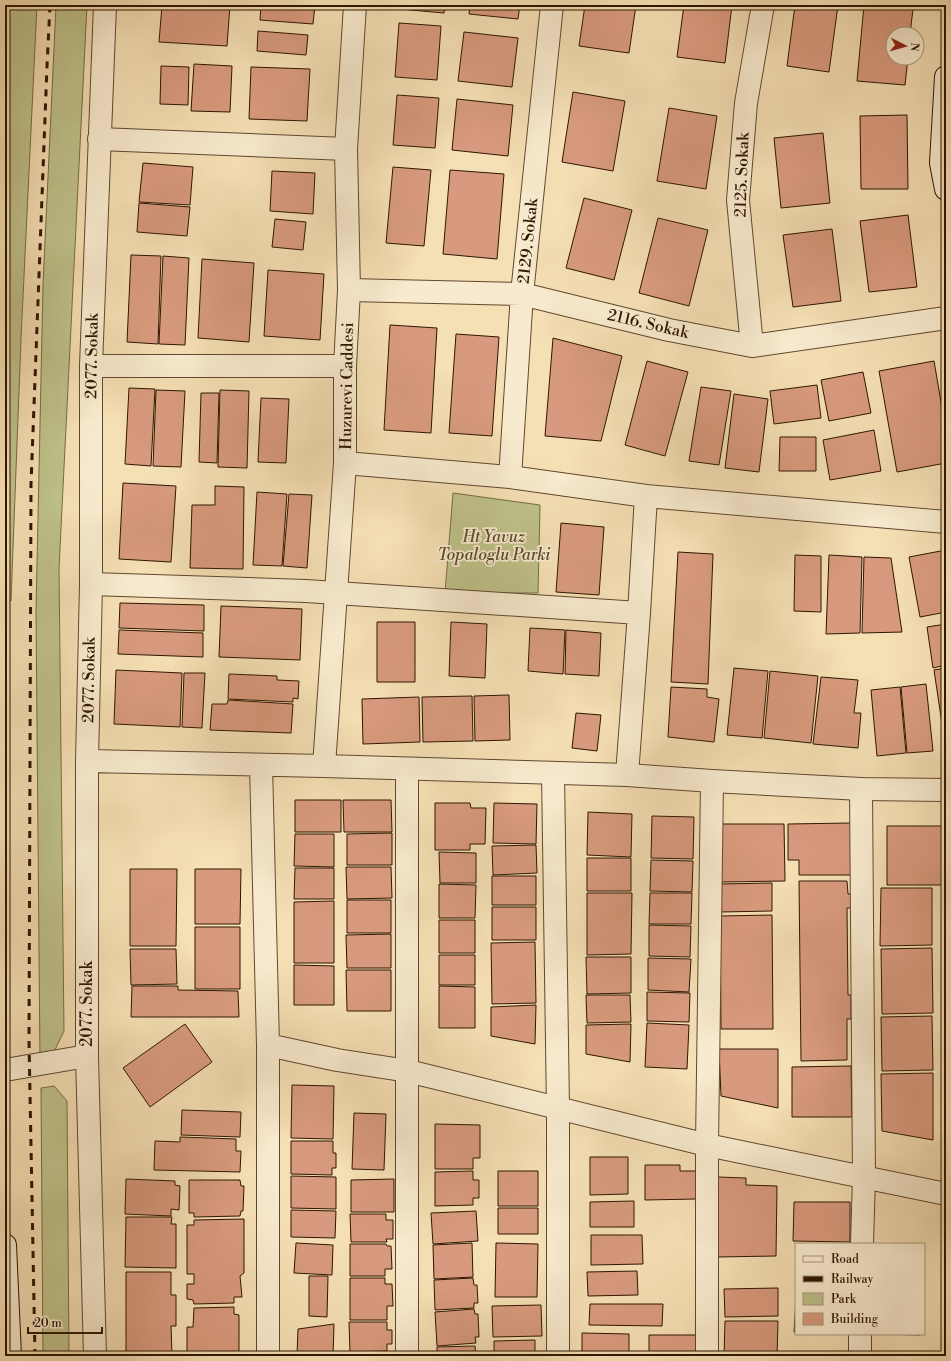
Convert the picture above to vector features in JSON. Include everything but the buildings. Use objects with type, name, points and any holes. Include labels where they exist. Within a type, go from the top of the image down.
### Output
[{"type":"street","name":"2077. Sokak","points":[[95,1356],[87,1056],[87,761],[91,584],[91,366],[105,5]]},
{"type":"street","name":"Huzurevi Caddesi","points":[[324,766],[345,463],[345,366],[349,290],[346,149],[355,5]]},
{"type":"street","name":"2129. Sokak","points":[[510,477],[522,294],[552,5]]},
{"type":"street","name":"2125. Sokak","points":[[752,346],[738,200],[746,103],[764,5]]},
{"type":"street","points":[[946,77],[941,163],[946,189]]},
{"type":"street","points":[[99,138],[346,149]]},
{"type":"street","name":"2116. Sokak","points":[[349,290],[522,294],[669,330],[752,346],[946,318]]},
{"type":"street","points":[[91,366],[345,366]]},
{"type":"street","points":[[345,463],[510,477],[646,496],[946,522]]},
{"type":"street","points":[[627,775],[646,496]]},
{"type":"street","points":[[91,584],[306,591],[639,613]]},
{"type":"street","points":[[87,761],[627,775],[861,789],[946,790]]},
{"type":"street","points":[[261,765],[268,1045],[268,1356]]},
{"type":"street","points":[[407,769],[407,1356]]},
{"type":"street","points":[[553,773],[558,1109],[558,1356]]},
{"type":"street","points":[[707,1356],[706,1145],[712,781]]},
{"type":"street","points":[[861,789],[864,1177],[862,1243]]},
{"type":"street","points":[[268,1045],[337,1060],[408,1071],[706,1145],[946,1194]]},
{"type":"street","points":[[5,1070],[87,1056]]},
{"type":"street","points":[[5,1245],[10,1356]]},
{"type":"street","points":[[860,1335],[860,1356]]},
{"type":"green space","points":[[5,5],[37,5],[21,339],[11,601],[5,594]]},
{"type":"green space","points":[[56,5],[87,5],[59,568],[64,1031],[49,1062],[40,1062],[36,611],[43,285]]},
{"type":"green space","name":"Ht Yavuz Topaloglu Parki","points":[[453,493],[540,505],[538,593],[445,593]]},
{"type":"green space","points":[[54,1086],[67,1101],[69,1356],[43,1356],[41,1088]]},
{"type":"railway","points":[[35,1356],[29,1041],[31,484],[50,5]]}]
